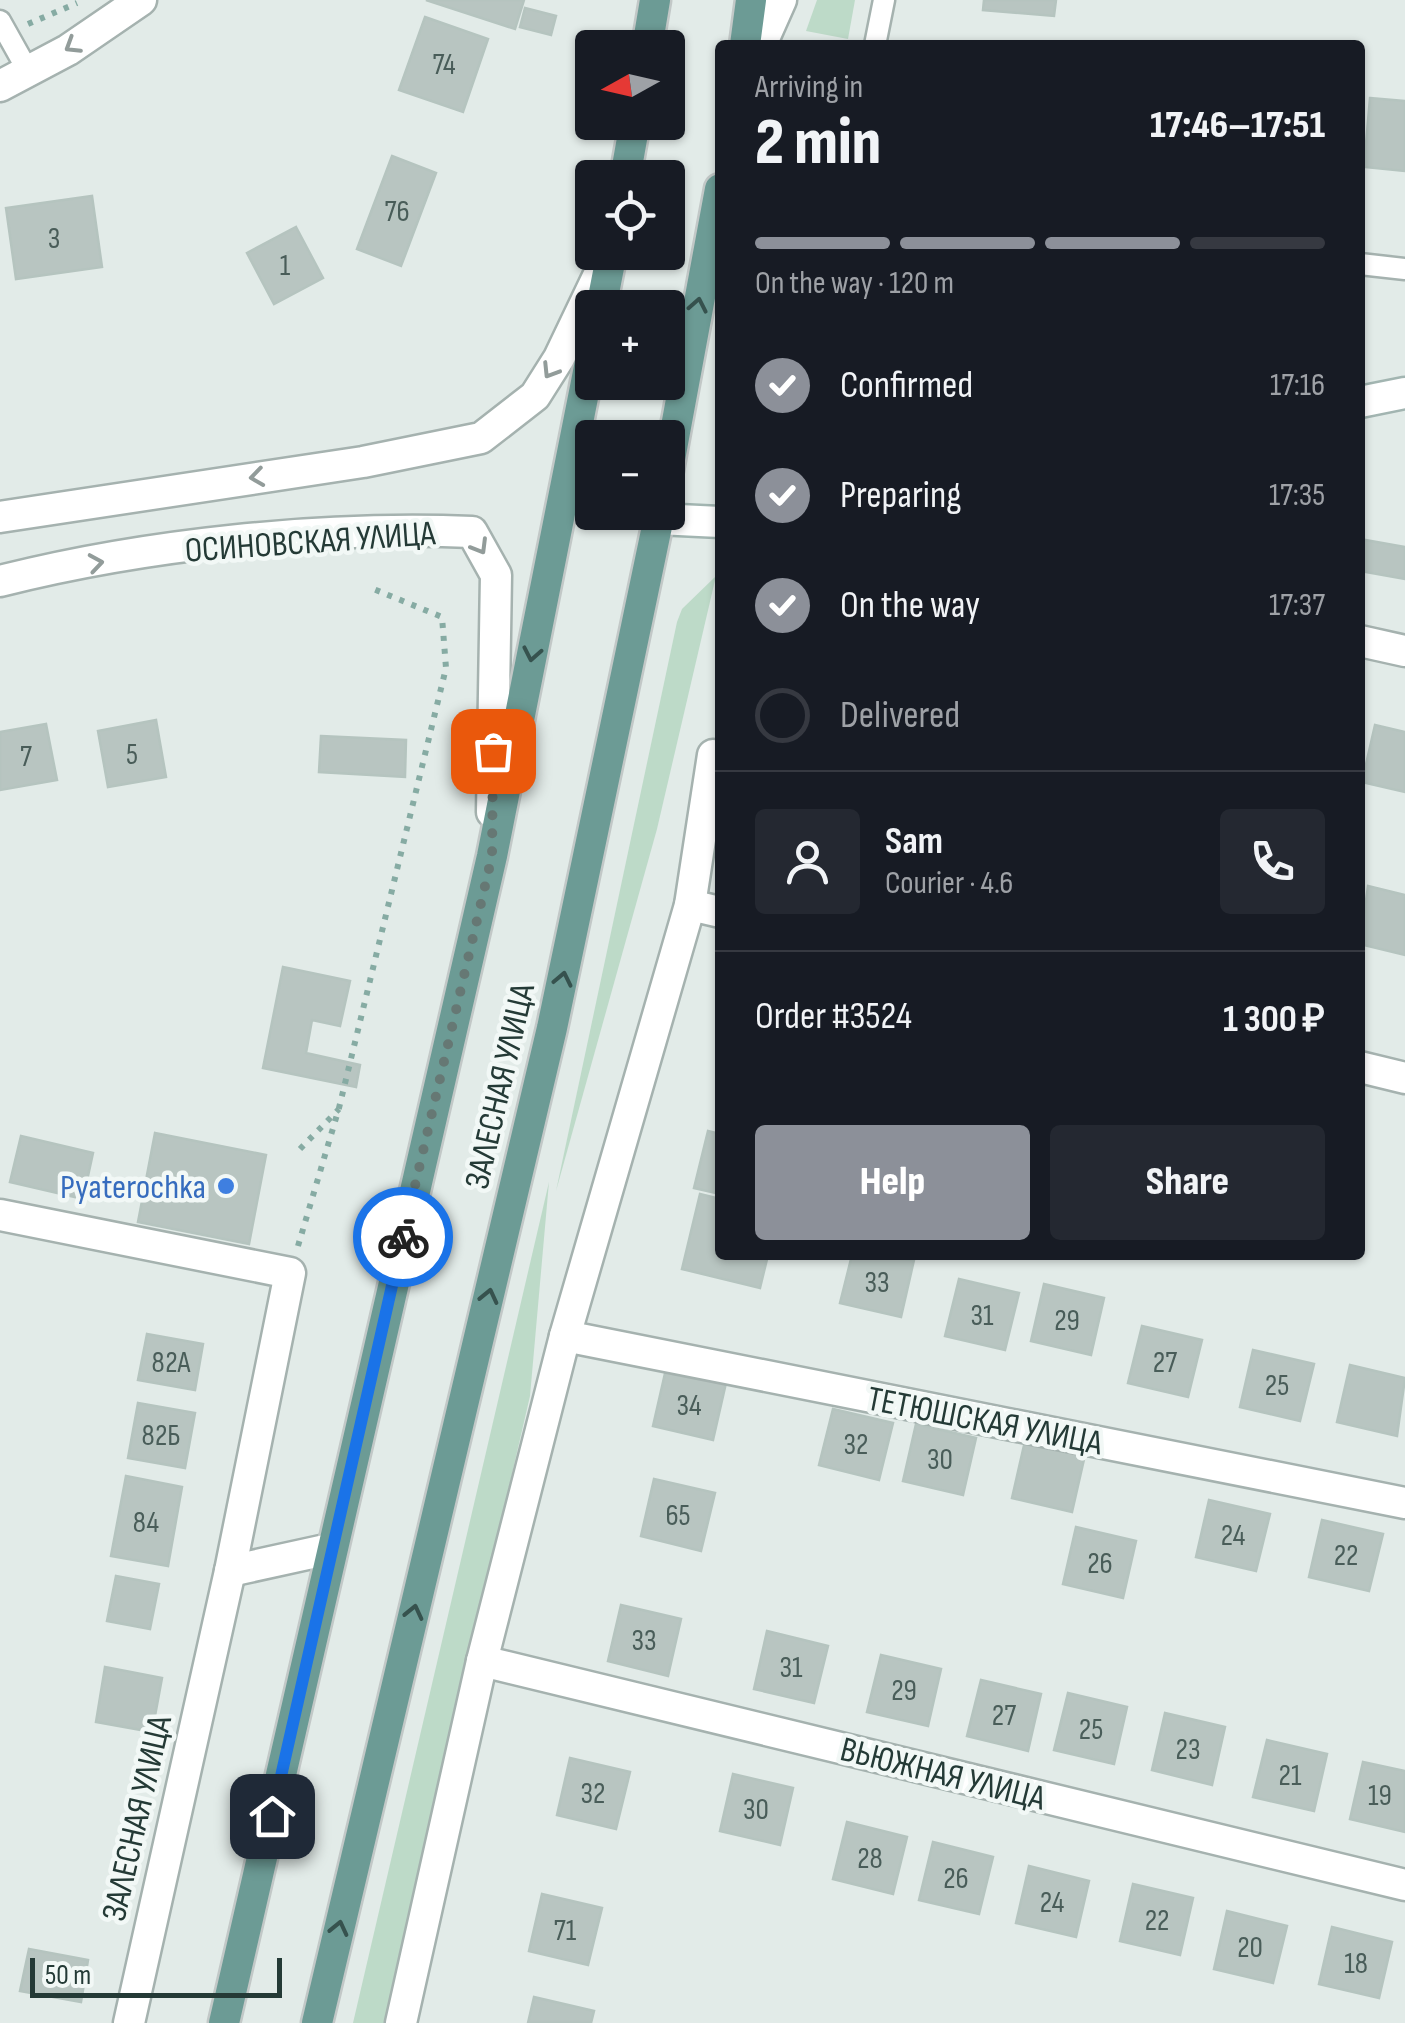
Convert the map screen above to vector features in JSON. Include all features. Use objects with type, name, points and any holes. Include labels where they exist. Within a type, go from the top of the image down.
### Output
[{"type":"main road","points":[[650,30],[655,0]]},
{"type":"main road","points":[[746,40],[751,0]]},
{"type":"main road","points":[[677,420],[715,216]]},
{"type":"main road","name":"ЗАЛЕСНАЯ УЛИЦА","points":[[224,2023],[492,856],[582,400]]},
{"type":"main road","name":"ЗАЛЕСНАЯ УЛИЦА","points":[[317,2023],[552,1028],[656,530]]},
{"type":"street","points":[[0,86],[141,0]]},
{"type":"street","points":[[763,40],[782,0]]},
{"type":"street","name":"ОСИНОВСКАЯ УЛИЦА","points":[[0,517],[363,462],[482,438],[535,396],[559,358],[602,270]]},
{"type":"street","points":[[1365,401],[1405,393]]},
{"type":"street","points":[[685,519],[715,522]]},
{"type":"street","name":"ОСИНОВСКАЯ УЛИЦА","points":[[0,581],[182,549],[367,530],[472,532],[496,575],[492,856]]},
{"type":"street","points":[[1365,643],[1405,651]]},
{"type":"street","points":[[402,2023],[482,1661],[565,1336],[705,909],[713,754]]},
{"type":"street","points":[[1365,1068],[1405,1078]]},
{"type":"street","points":[[0,1215],[290,1274]]},
{"type":"street","name":"ЗАЛЕСНАЯ УЛИЦА","points":[[128,2023],[230,1571],[290,1274]]},
{"type":"street","name":"ТЕТЮШСКАЯ УЛИЦА","points":[[565,1336],[1405,1503]]},
{"type":"street","points":[[230,1571],[330,1549]]},
{"type":"street","name":"ВЬЮЖНАЯ УЛИЦА","points":[[482,1661],[1405,1884]]},
{"type":"lane","points":[[876,40],[884,0]]},
{"type":"lane","points":[[4,27],[28,71]]},
{"type":"lane","points":[[1365,265],[1405,269]]},
{"type":"path","points":[[4,27],[85,0]]},
{"type":"path","points":[[290,1274],[340,1108],[446,668],[442,617],[372,588]]},
{"type":"path","points":[[300,1149],[340,1108]]},
{"type":"green space","points":[[817,0],[855,0],[848,39],[806,31]]},
{"type":"green space","points":[[715,577],[657,829],[556,1191],[677,622],[682,609]]},
{"type":"green space","points":[[549,1182],[530,1396],[385,2023],[353,2023]]},
{"type":"building","points":[[426,0],[524,0],[515,29]]},
{"type":"building","points":[[984,0],[1056,0],[1054,16],[983,10]]},
{"type":"building","points":[[525,8],[556,16],[551,35],[520,27]]},
{"type":"building","points":[[425,17],[488,39],[463,112],[399,90]]},
{"type":"building","points":[[1370,98],[1405,101],[1405,171],[1365,167]]},
{"type":"building","points":[[392,156],[436,173],[401,266],[357,249]]},
{"type":"building","points":[[92,196],[102,267],[16,279],[6,208]]},
{"type":"building","points":[[296,227],[323,278],[274,304],[247,253]]},
{"type":"building","points":[[1365,540],[1405,547],[1405,579],[1365,572]]},
{"type":"building","points":[[156,720],[166,777],[108,787],[98,731]]},
{"type":"building","points":[[46,724],[57,780],[0,790],[0,732]]},
{"type":"building","points":[[1375,725],[1405,732],[1405,792],[1365,783]]},
{"type":"building","points":[[321,736],[406,740],[405,777],[319,772]]},
{"type":"building","points":[[1368,886],[1405,895],[1405,955],[1365,945]]},
{"type":"building","points":[[283,967],[350,981],[340,1026],[312,1020],[306,1053],[360,1065],[356,1087],[263,1068]]},
{"type":"building","points":[[708,1131],[715,1133],[715,1193],[694,1188]]},
{"type":"building","points":[[155,1133],[266,1155],[249,1244],[138,1222]]},
{"type":"building","points":[[21,1136],[93,1153],[83,1199],[10,1182]]},
{"type":"building","points":[[700,1194],[715,1198],[715,1260],[767,1260],[760,1288],[682,1269]]},
{"type":"building","points":[[851,1260],[914,1260],[901,1317],[840,1303]]},
{"type":"building","points":[[959,1279],[1019,1293],[1005,1350],[945,1336]]},
{"type":"building","points":[[1044,1284],[1104,1298],[1091,1355],[1031,1341]]},
{"type":"building","points":[[1142,1326],[1202,1340],[1188,1397],[1128,1383]]},
{"type":"building","points":[[147,1334],[203,1344],[195,1390],[138,1380]]},
{"type":"building","points":[[1253,1350],[1314,1364],[1300,1421],[1240,1407]]},
{"type":"building","points":[[1350,1365],[1405,1378],[1397,1436],[1337,1422]]},
{"type":"building","points":[[666,1369],[726,1383],[713,1440],[653,1426]]},
{"type":"building","points":[[138,1403],[195,1413],[185,1468],[128,1458]]},
{"type":"building","points":[[833,1409],[893,1423],[879,1480],[819,1465]]},
{"type":"building","points":[[916,1424],[976,1438],[963,1495],[903,1481]]},
{"type":"building","points":[[1025,1441],[1085,1455],[1072,1512],[1012,1498]]},
{"type":"building","points":[[126,1476],[182,1487],[168,1566],[111,1556]]},
{"type":"building","points":[[654,1479],[715,1493],[701,1551],[641,1536]]},
{"type":"building","points":[[1209,1500],[1270,1514],[1256,1571],[1196,1557]]},
{"type":"building","points":[[1322,1520],[1383,1534],[1369,1591],[1309,1577]]},
{"type":"building","points":[[1076,1527],[1136,1541],[1123,1598],[1063,1584]]},
{"type":"building","points":[[116,1576],[159,1584],[150,1629],[107,1621]]},
{"type":"building","points":[[621,1605],[681,1619],[668,1676],[608,1661]]},
{"type":"building","points":[[767,1631],[828,1646],[814,1703],[754,1689]]},
{"type":"building","points":[[881,1655],[941,1669],[928,1726],[867,1712]]},
{"type":"building","points":[[105,1667],[162,1678],[152,1732],[96,1722]]},
{"type":"building","points":[[981,1680],[1041,1694],[1028,1751],[967,1736]]},
{"type":"building","points":[[1068,1693],[1127,1707],[1114,1764],[1054,1750]]},
{"type":"building","points":[[1165,1713],[1225,1727],[1212,1785],[1152,1770]]},
{"type":"building","points":[[1267,1740],[1327,1754],[1314,1811],[1253,1797]]},
{"type":"building","points":[[570,1758],[630,1772],[616,1829],[557,1815]]},
{"type":"building","points":[[1363,1762],[1405,1771],[1405,1832],[1350,1819]]},
{"type":"building","points":[[733,1774],[793,1788],[780,1845],[720,1831]]},
{"type":"building","points":[[847,1822],[907,1837],[893,1894],[833,1879]]},
{"type":"building","points":[[933,1842],[993,1857],[979,1914],[919,1900]]},
{"type":"building","points":[[1029,1866],[1089,1881],[1076,1937],[1016,1923]]},
{"type":"building","points":[[1133,1884],[1193,1898],[1180,1955],[1120,1941]]},
{"type":"building","points":[[542,1894],[602,1908],[588,1965],[529,1951]]},
{"type":"building","points":[[1227,1911],[1287,1926],[1273,1983],[1214,1969]]},
{"type":"building","points":[[1332,1927],[1392,1942],[1379,1998],[1319,1984]]},
{"type":"building","points":[[29,1949],[88,1960],[81,2002],[20,1991]]},
{"type":"building","points":[[534,1997],[594,2011],[591,2023],[528,2023]]},
{"type":"way so far","points":[[403,1237],[492,856],[493,751]]},
{"type":"place","name":"Pyaterochka","points":[[226,1186]]},
{"type":"route","points":[[272,1816],[403,1237]]}]
